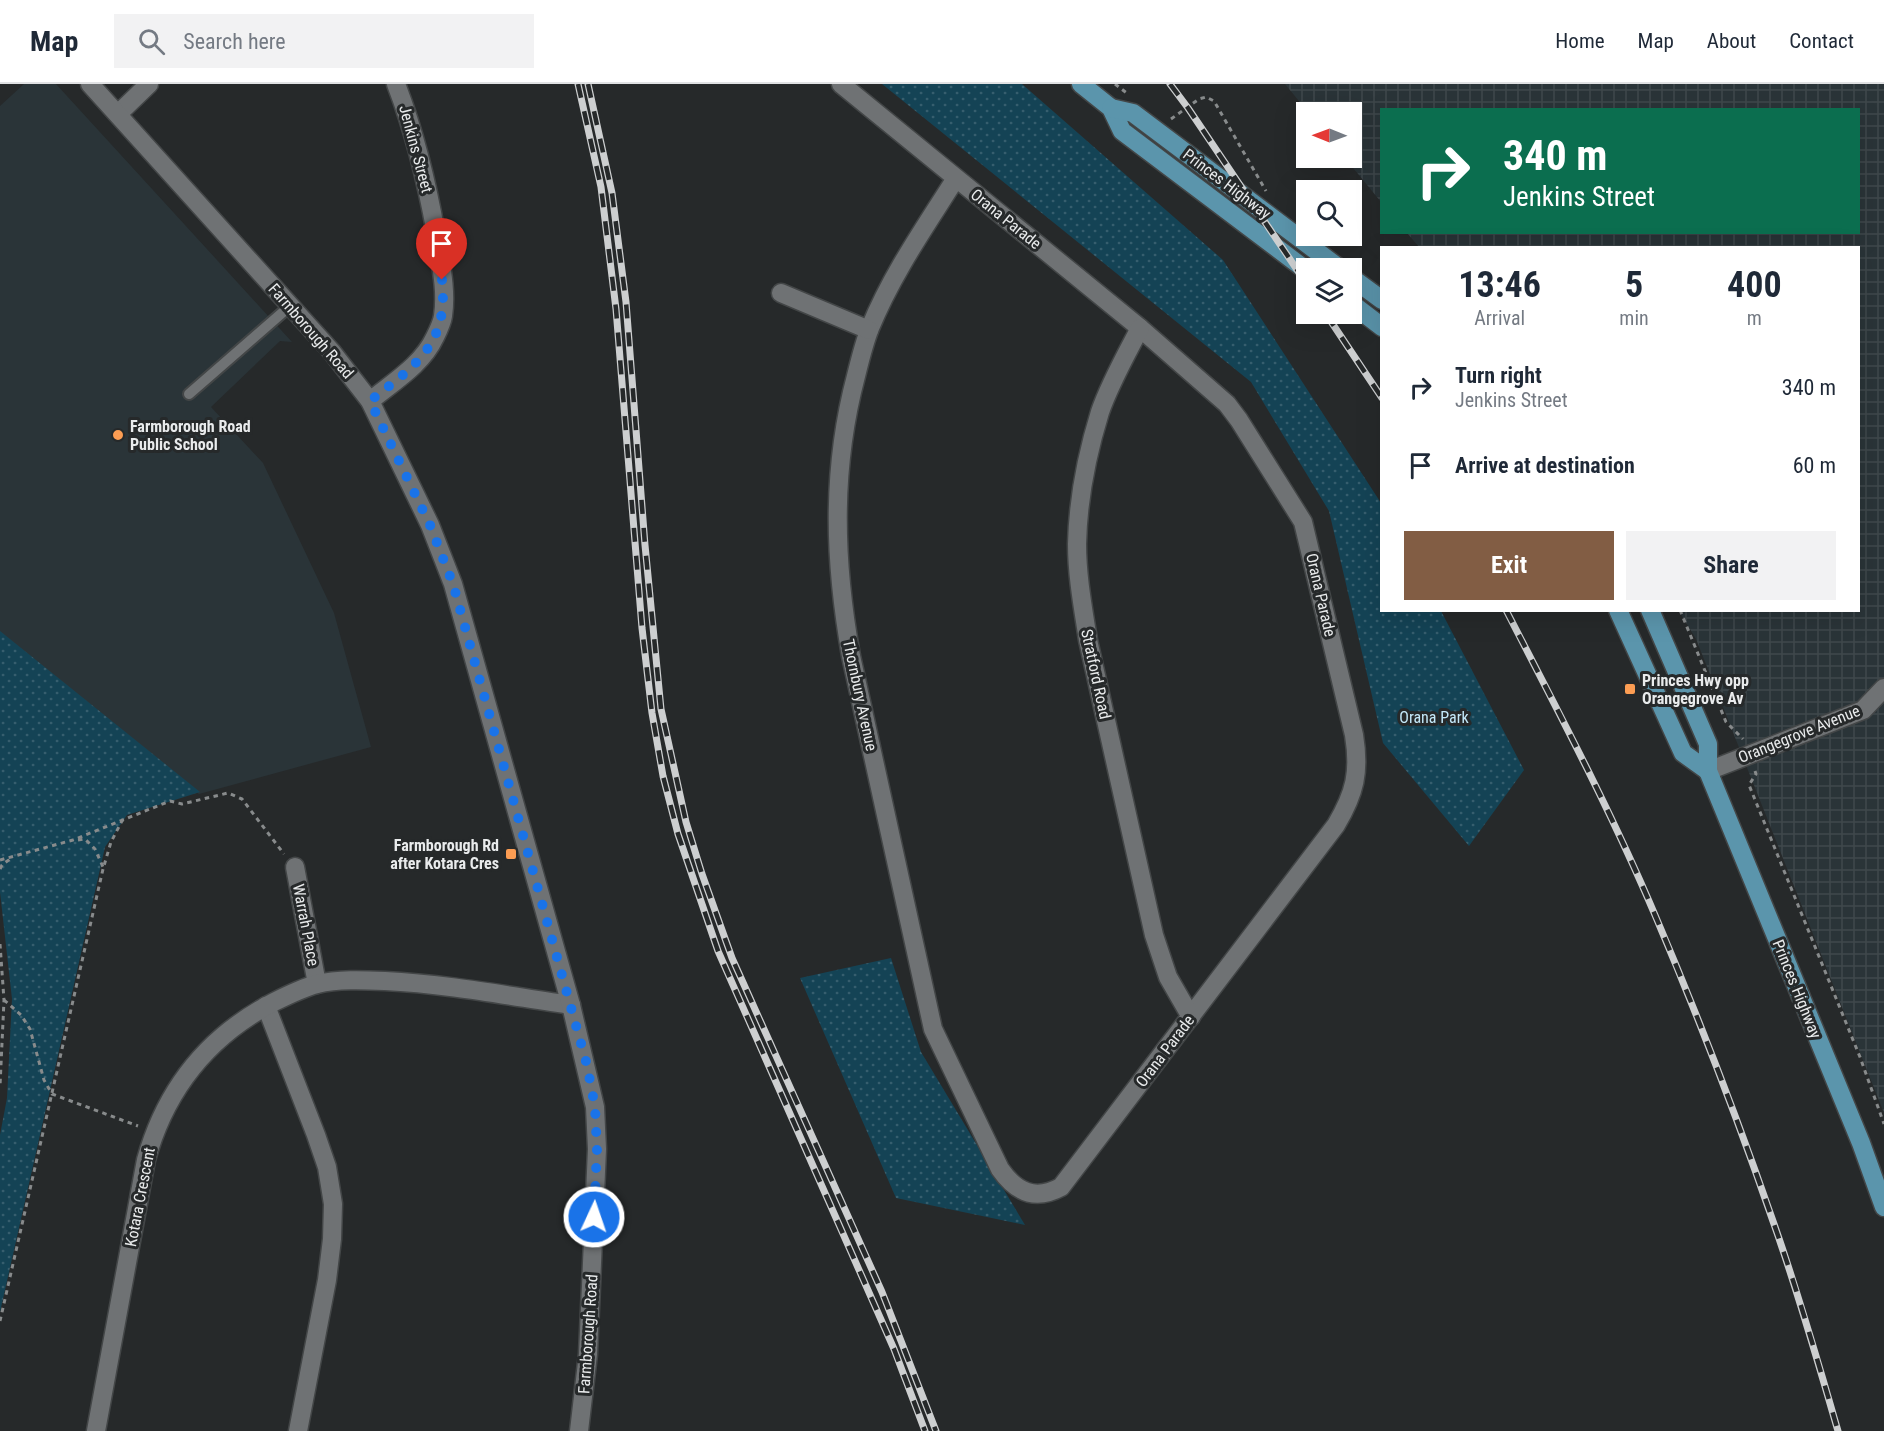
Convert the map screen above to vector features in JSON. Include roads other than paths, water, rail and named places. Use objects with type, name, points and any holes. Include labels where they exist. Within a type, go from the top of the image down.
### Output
[{"type":"main road","name":"Princes Highway","points":[[1081,84],[1111,108],[1122,131],[1296,262]]},
{"type":"main road","name":"Princes Highway","points":[[1111,108],[1133,113],[1326,258]]},
{"type":"main road","points":[[1362,285],[1380,299]]},
{"type":"main road","points":[[1362,312],[1380,325]]},
{"type":"main road","points":[[1618,612],[1683,753],[1708,771]]},
{"type":"main road","name":"Princes Highway","points":[[1651,612],[1708,744],[1708,771],[1861,1143],[1884,1207]]},
{"type":"street","name":"Farmborough Road","points":[[90,84],[332,352],[370,401],[430,525],[453,584],[571,1005],[595,1107],[597,1149],[588,1364],[579,1431]]},
{"type":"street","points":[[118,114],[149,84]]},
{"type":"street","name":"Jenkins Street","points":[[370,401],[423,356],[442,318],[444,296],[441,264],[427,184],[408,114],[396,84]]},
{"type":"street","name":"Orana Parade","points":[[841,84],[1140,328],[1227,404],[1303,522],[1354,735],[1357,775],[1352,794],[1336,825],[1061,1187],[1050,1193],[1039,1195]]},
{"type":"street","name":"Thornbury Avenue","points":[[956,178],[899,269],[869,330],[851,396],[843,439],[836,524],[838,569],[851,656],[933,1029],[1004,1175],[1017,1188],[1039,1195]]},
{"type":"street","points":[[781,293],[869,330]]},
{"type":"street","name":"Stratford Road","points":[[1140,328],[1101,410],[1088,455],[1077,544],[1080,595],[1154,935],[1168,977],[1191,1017]]},
{"type":"street","name":"Orangegrove Avenue","points":[[1708,771],[1863,710],[1884,688]]},
{"type":"street","name":"Warrah Place","points":[[295,867],[317,984]]},
{"type":"street","name":"Kotara Crescent","points":[[96,1431],[146,1160],[154,1132],[165,1108],[199,1057],[240,1022],[292,992],[317,984],[345,981],[412,982],[571,1005]]},
{"type":"street","points":[[266,1006],[327,1167],[333,1204],[327,1280],[298,1431]]},
{"type":"lane","points":[[189,394],[290,306]]},
{"type":"railway","points":[[578,84],[601,187],[616,309],[642,628],[652,713],[663,776],[678,834],[718,951],[894,1349],[925,1431]]},
{"type":"railway","points":[[588,84],[612,193],[626,302],[645,545],[661,709],[686,822],[732,958],[882,1292],[936,1431]]},
{"type":"railway","points":[[1170,84],[1296,268]]},
{"type":"railway","points":[[1333,324],[1380,395]]},
{"type":"railway","points":[[1507,612],[1584,761],[1655,915],[1687,991],[1732,1107],[1783,1250],[1838,1431]]},
{"type":"place","name":"Farmborough Road Public School","points":[[118,435]]},
{"type":"place","name":"Princes Hwy opp Orangegrove Av","points":[[1630,689]]},
{"type":"place","name":"Farmborough Rd after Kotara Cres","points":[[511,854]]},
{"type":"park label","name":"Orana Park","points":[[1434,717]]}]
